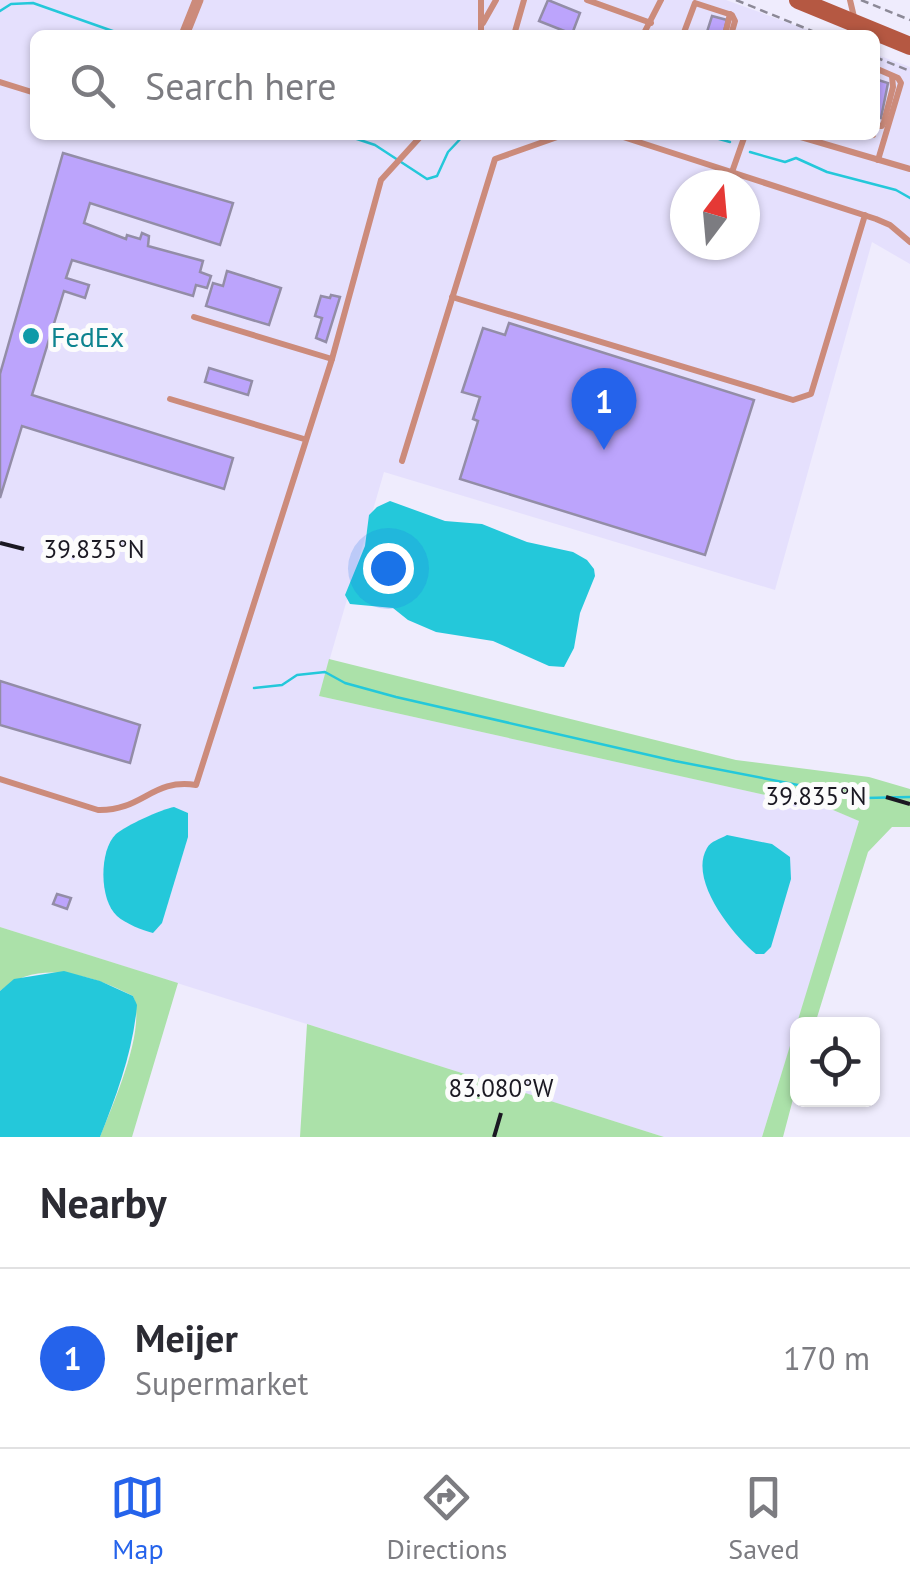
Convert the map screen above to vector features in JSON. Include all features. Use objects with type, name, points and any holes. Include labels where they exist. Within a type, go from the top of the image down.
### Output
[{"type":"main road","points":[[807,1],[872,30]]},
{"type":"main road","points":[[880,33],[910,46]]},
{"type":"street","points":[[186,30],[198,0]]},
{"type":"lane","points":[[481,0],[481,30]]},
{"type":"lane","points":[[482,24],[496,0]]},
{"type":"lane","points":[[515,30],[524,0]]},
{"type":"lane","points":[[586,0],[601,2],[651,24]]},
{"type":"lane","points":[[647,30],[661,0]]},
{"type":"lane","points":[[850,0],[855,23]]},
{"type":"lane","points":[[685,30],[695,4],[730,14]]},
{"type":"lane","points":[[730,14],[734,23],[730,30]]},
{"type":"lane","points":[[728,30],[730,14]]},
{"type":"lane","points":[[878,160],[900,84],[880,70]]},
{"type":"lane","points":[[880,121],[893,87],[892,75]]},
{"type":"lane","points":[[0,82],[30,91]]},
{"type":"lane","points":[[0,779],[98,810],[142,802],[166,784],[196,785],[332,358],[380,180],[417,140]]},
{"type":"lane","points":[[402,461],[495,159],[549,140]]},
{"type":"lane","points":[[633,140],[726,170]]},
{"type":"lane","points":[[733,170],[743,140]]},
{"type":"lane","points":[[823,140],[910,169]]},
{"type":"lane","points":[[760,181],[890,225],[910,242]]},
{"type":"lane","points":[[452,297],[793,400],[810,394],[865,215]]},
{"type":"lane","points":[[194,317],[332,358]]},
{"type":"lane","points":[[170,399],[304,439]]},
{"type":"path","points":[[736,0],[810,30]]},
{"type":"path","points":[[860,0],[910,20]]},
{"type":"path","points":[[880,58],[910,71]]},
{"type":"shaded area","points":[[0,0],[726,0],[808,30],[30,30],[30,140],[880,140],[880,56],[910,67],[910,264],[872,242],[775,590],[384,472],[319,696],[833,810],[860,821],[799,1017],[790,1017],[790,1047],[762,1137],[664,1137],[0,927]]},
{"type":"green space","points":[[329,659],[736,760],[869,777],[910,789],[910,827],[892,827],[868,852],[817,1017],[799,1017],[859,821],[833,810],[319,696]]},
{"type":"green space","points":[[0,927],[178,983],[132,1137],[100,1137],[132,1046],[136,1027],[133,996],[101,982],[65,973],[31,975],[0,991]]},
{"type":"green space","points":[[307,1024],[664,1137],[300,1137]]},
{"type":"green space","points":[[790,1046],[791,1107],[783,1137],[762,1137]]},
{"type":"water","points":[[390,501],[445,521],[482,524],[527,542],[573,552],[587,560],[595,576],[580,613],[574,648],[564,667],[549,666],[493,641],[436,632],[408,620],[393,608],[350,604],[345,595],[365,546],[369,515]]},
{"type":"water","points":[[174,807],[188,813],[188,837],[162,923],[153,933],[125,922],[111,909],[104,887],[106,851],[116,834]]},
{"type":"water","points":[[727,835],[772,844],[790,857],[791,879],[771,947],[764,954],[756,954],[725,921],[703,875],[707,848]]},
{"type":"water","points":[[64,971],[133,996],[137,1005],[128,1056],[100,1137],[0,1137],[0,991],[14,979]]},
{"type":"building","points":[[548,0],[580,13],[574,30],[539,21]]},
{"type":"building","points":[[712,16],[727,20],[724,30],[708,30]]},
{"type":"building","points":[[880,81],[888,83],[880,118]]},
{"type":"building","name":"FedEx","points":[[63,153],[233,203],[220,245],[90,203],[84,223],[126,239],[127,235],[140,239],[142,233],[149,236],[148,246],[203,261],[200,272],[211,276],[207,288],[196,285],[193,296],[72,260],[66,278],[89,285],[85,298],[64,291],[32,395],[233,458],[224,489],[22,426],[0,498],[0,374]]},
{"type":"building","points":[[227,271],[281,288],[269,325],[206,306],[213,283],[223,286]]},
{"type":"building","points":[[321,296],[340,297],[326,342],[316,338],[322,318],[315,316]]},
{"type":"building","points":[[509,323],[754,400],[705,555],[460,479],[478,421],[473,419],[480,397],[462,392],[483,328],[505,335]]},
{"type":"building","points":[[209,368],[252,381],[248,395],[205,382]]},
{"type":"building","points":[[0,681],[140,725],[130,763],[0,725]]},
{"type":"building","points":[[57,894],[71,898],[67,909],[53,904]]},
{"type":"waterway","points":[[0,11],[11,4],[33,3],[110,30]]},
{"type":"waterway","points":[[360,140],[375,145],[427,179],[437,176],[448,152],[459,140]]},
{"type":"waterway","points":[[723,140],[730,142]]},
{"type":"waterway","points":[[750,152],[785,162],[796,158],[910,198]]},
{"type":"waterway","points":[[254,688],[282,685],[297,675],[325,672],[345,683],[396,697],[675,761],[865,798],[910,797]]},
{"type":"place","name":"FedEx","points":[[31,336]]},
{"type":"place","name":"Meijer","points":[[604,450]]}]
